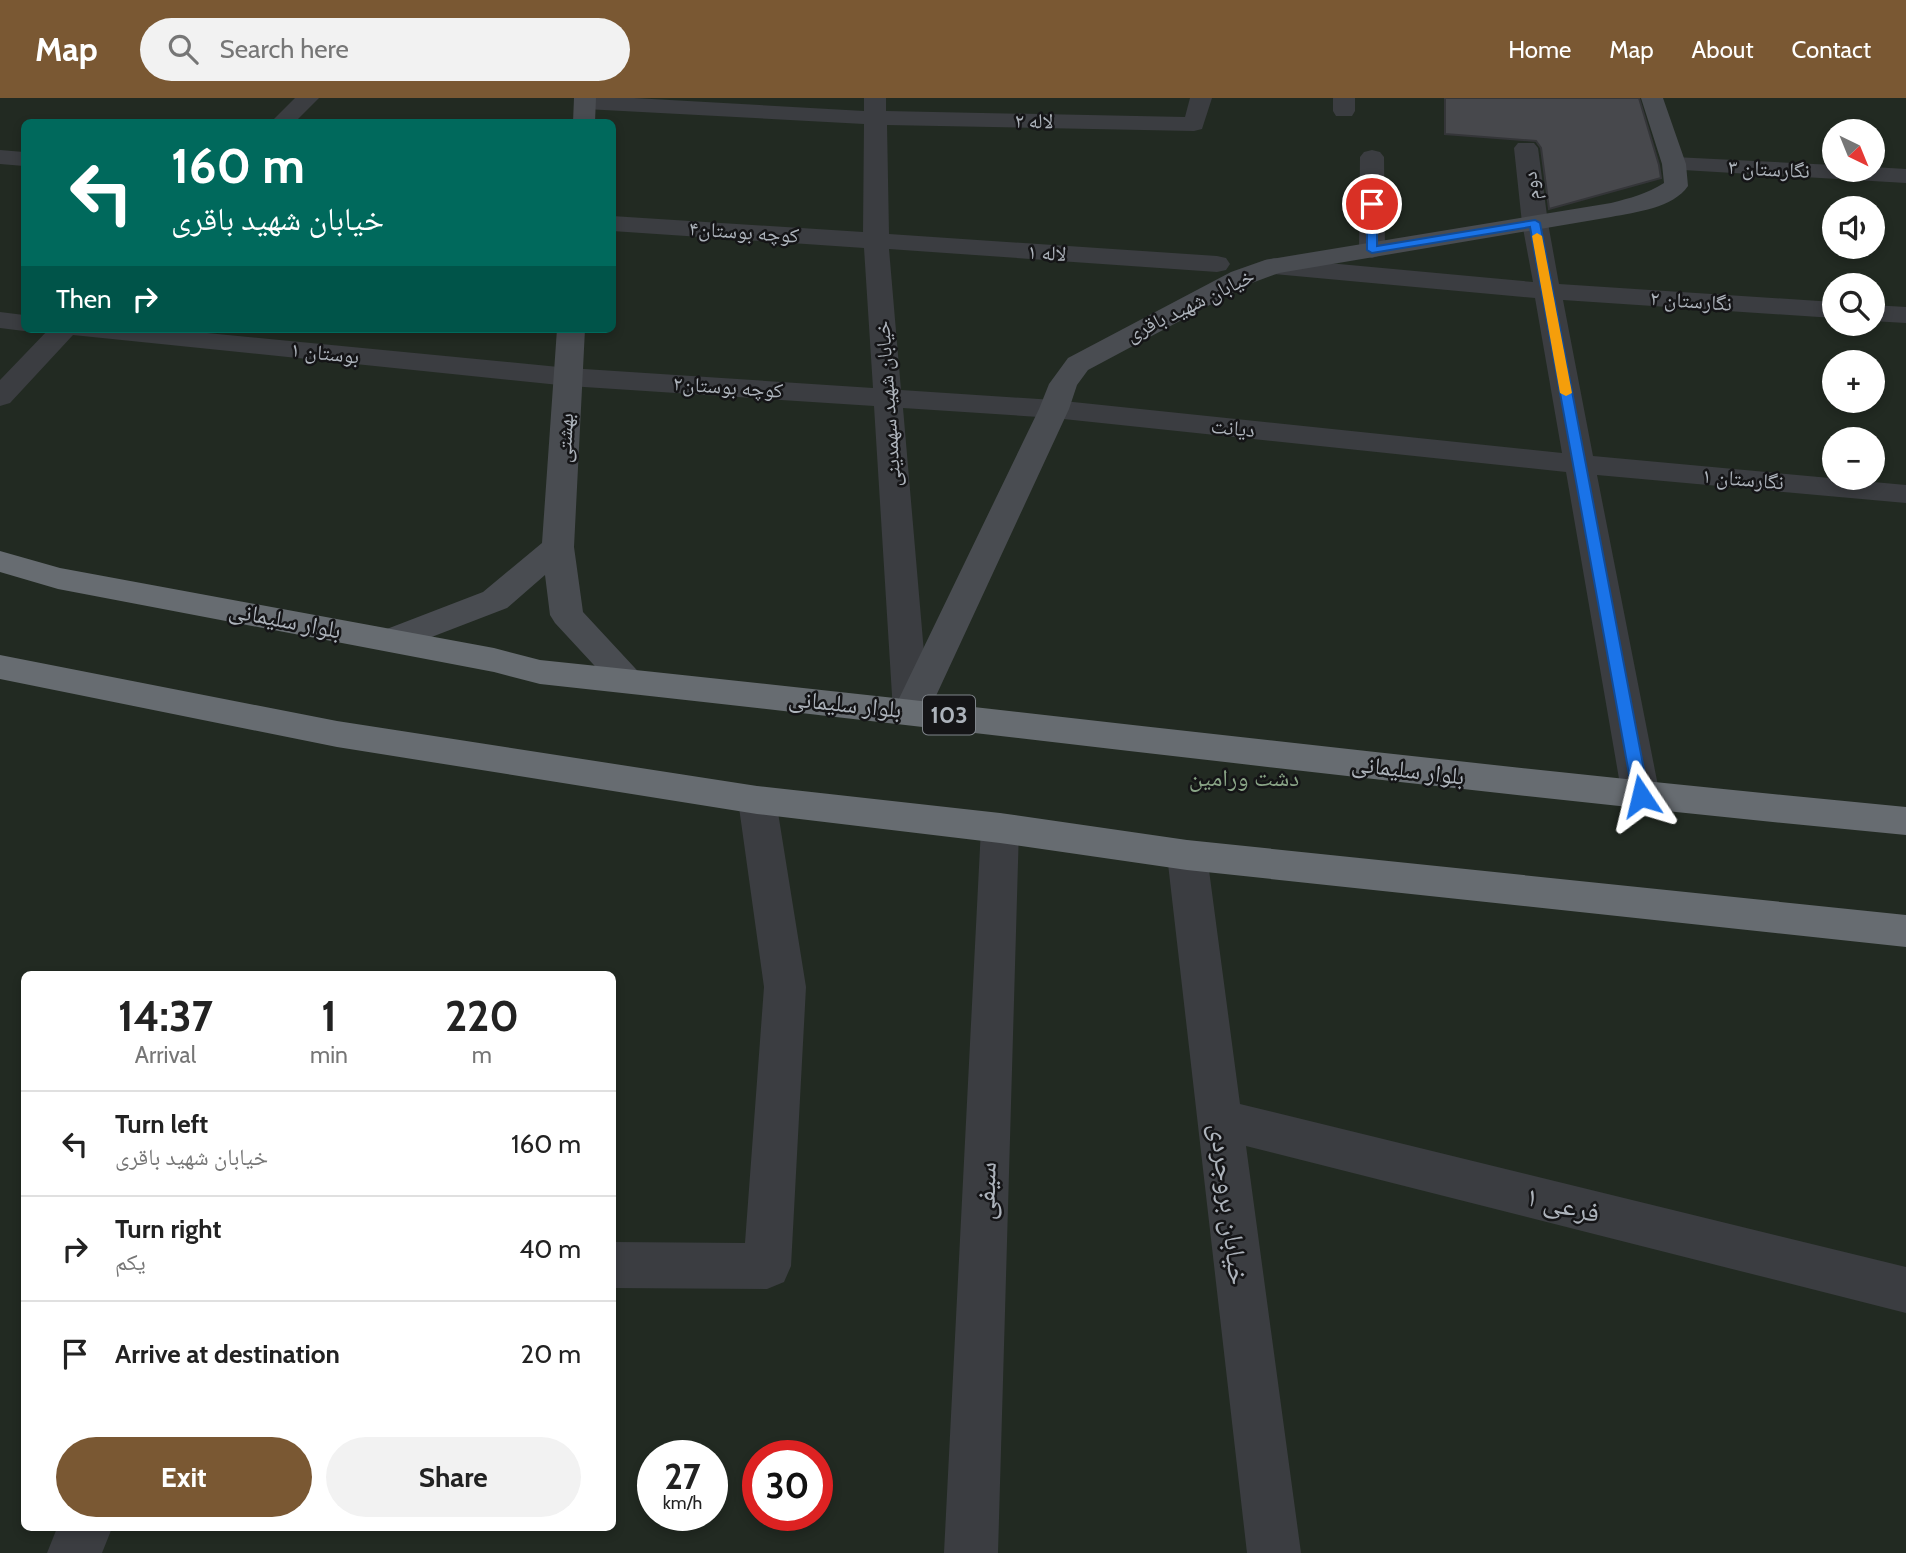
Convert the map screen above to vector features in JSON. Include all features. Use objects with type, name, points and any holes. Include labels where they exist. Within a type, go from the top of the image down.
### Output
[{"type":"highway","name":"بلوار سلیمانی","points":[[0,561],[58,578],[494,660],[540,672],[911,711],[1641,796],[1906,821]]},
{"type":"highway","points":[[0,667],[337,734],[757,800],[1000,828],[1187,855],[1906,931]]},
{"type":"street","points":[[285,119],[308,98]]},
{"type":"street","name":"لاله ۲","points":[[584,107],[875,108],[1194,124],[1201,98]]},
{"type":"street","points":[[1652,98],[1674,164]]},
{"type":"street","name":"خیابان شهید سهمدینی","points":[[875,108],[876,242],[911,711]]},
{"type":"street","name":"دوم","points":[[1526,148],[1547,291],[1641,796]]},
{"type":"street","points":[[0,157],[21,159]]},
{"type":"street","points":[[1372,158],[1372,250]]},
{"type":"street","name":"نگارستان ۳","points":[[1674,164],[1906,176]]},
{"type":"street","name":"خیابان شهید باقری","points":[[911,711],[1054,409],[1063,384],[1078,364],[1240,278],[1274,266],[1611,210],[1664,194],[1676,186],[1674,164]]},
{"type":"street","name":"کوچه بوستان۴","points":[[616,223],[876,242]]},
{"type":"street","name":"لاله ۱","points":[[876,242],[1217,264]]},
{"type":"street","name":"نگارستان ۲","points":[[1274,266],[1547,291],[1822,309]]},
{"type":"street","points":[[1885,314],[1906,315]]},
{"type":"street","points":[[0,320],[21,323]]},
{"type":"street","points":[[0,397],[60,333]]},
{"type":"street","name":"بوستان ۱","points":[[123,333],[569,377]]},
{"type":"street","name":"بهشتی","points":[[571,333],[558,547],[567,615],[629,681]]},
{"type":"street","name":"کوچه بوستان۲","points":[[569,377],[887,397]]},
{"type":"street","name":"دیانت","points":[[887,397],[1054,409],[1579,464]]},
{"type":"street","name":"نگارستان ۱","points":[[1579,464],[1906,494]]},
{"type":"street","points":[[391,640],[495,600],[558,547]]},
{"type":"street","points":[[616,1265],[767,1265],[785,987],[757,800]]},
{"type":"street","name":"سیفی","points":[[971,1553],[1000,828]]},
{"type":"street","name":"خیابان بروجردی","points":[[1187,855],[1273,1553]]},
{"type":"street","name":"فرعی ۱","points":[[1219,1119],[1906,1290]]},
{"type":"street","points":[[74,1553],[84,1531]]},
{"type":"green space","name":"دشت ورامین","points":[[0,98],[1906,98],[1906,1553],[0,1553]]},
{"type":"building","points":[[1445,98],[1639,98],[1661,178],[1549,209],[1541,148],[1536,141],[1445,134]]},
{"type":"slow traffic","points":[[1537,236],[1566,393]]},
{"type":"route","points":[[1372,204],[1372,250],[1535,223],[1641,796]]}]
